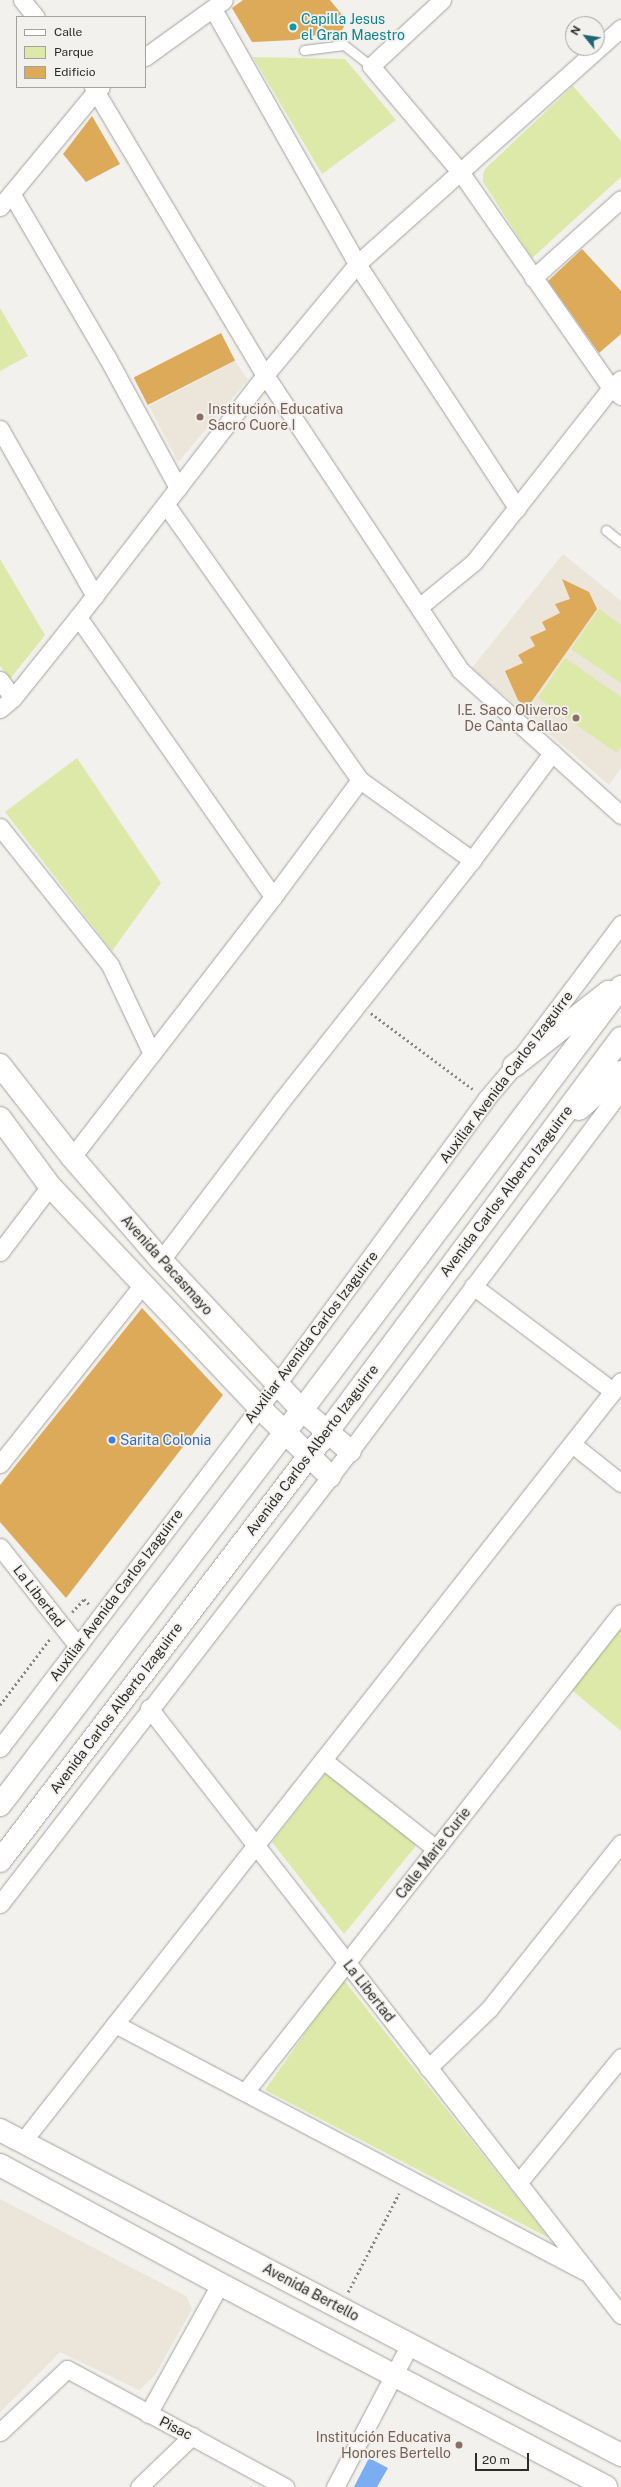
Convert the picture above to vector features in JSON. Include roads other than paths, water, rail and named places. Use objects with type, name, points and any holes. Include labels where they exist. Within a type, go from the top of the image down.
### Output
[{"type":"main road","points":[[514,1066],[621,981]]},
{"type":"main road","points":[[0,1805],[284,1431],[302,1410],[621,987]]},
{"type":"main road","name":"Avenida Carlos Alberto Izaguirre","points":[[0,1861],[308,1455],[328,1431],[621,1038]]},
{"type":"main road","name":"Avenida Pacasmayo","points":[[0,1065],[72,1157],[161,1260],[302,1410],[350,1451]]},
{"type":"main road","points":[[546,1139],[621,1072]]},
{"type":"main road","name":"Avenida Pacasmayo","points":[[0,1118],[50,1186],[259,1407],[330,1476]]},
{"type":"main road","name":"Avenida Bertello","points":[[0,2130],[340,2308],[619,2449]]},
{"type":"main road","points":[[1,2167],[606,2487]]},
{"type":"street","points":[[22,0],[35,16]]},
{"type":"street","points":[[419,607],[474,562],[517,508],[618,388],[533,278],[461,173],[371,66],[442,0]]},
{"type":"street","points":[[146,55],[218,5],[357,264],[517,508]]},
{"type":"street","points":[[0,709],[13,698],[95,596],[265,375],[357,264],[461,173],[621,28]]},
{"type":"street","points":[[0,207],[96,88],[265,375],[460,670],[621,815]]},
{"type":"street","points":[[12,193],[107,357],[178,488]]},
{"type":"street","points":[[533,278],[621,199]]},
{"type":"street","points":[[0,429],[95,596]]},
{"type":"street","points":[[166,504],[360,780],[472,860]]},
{"type":"street","points":[[78,617],[273,897]]},
{"type":"street","points":[[0,680],[13,698]]},
{"type":"street","points":[[161,1260],[359,1003],[472,860],[552,754]]},
{"type":"street","points":[[72,1157],[273,897],[360,780]]},
{"type":"street","points":[[0,826],[110,965],[152,1054]]},
{"type":"street","name":"Auxiliar Avenida Carlos Izaguirre","points":[[0,1748],[278,1384],[486,1098],[514,1066],[621,924]]},
{"type":"street","points":[[0,1904],[149,1708],[350,1451],[621,1090]]},
{"type":"street","points":[[0,1252],[50,1186]]},
{"type":"street","points":[[0,1464],[143,1284]]},
{"type":"street","points":[[23,2141],[617,1386],[473,1286]]},
{"type":"street","points":[[572,1444],[621,1483]]},
{"type":"street","name":"La Libertad","points":[[0,1547],[78,1646]]},
{"type":"street","name":"Calle Marie Curie","points":[[245,2092],[621,1613]]},
{"type":"street","name":"La Libertad","points":[[149,1708],[621,2315]]},
{"type":"street","points":[[323,1760],[436,1850]]},
{"type":"street","points":[[428,2068],[489,2009],[621,1844]]},
{"type":"street","points":[[115,2024],[589,2274]]},
{"type":"street","points":[[518,2183],[619,2063]]},
{"type":"street","points":[[148,2414],[220,2284]]},
{"type":"street","points":[[335,2487],[410,2344]]},
{"type":"street","name":"Pisac","points":[[0,2432],[67,2369],[285,2487]]},
{"type":"street","points":[[139,2487],[192,2436]]},
{"type":"lane","points":[[304,50],[344,45],[371,66]]},
{"type":"lane","points":[[606,530],[621,542]]},
{"type":"water","points":[[369,2458],[388,2468],[377,2487],[354,2487]]},
{"type":"place","name":"Capilla Jesus el Gran Maestro","points":[[293,27]]},
{"type":"place","name":"Institución Educativa Sacro Cuore I","points":[[200,417]]},
{"type":"place","name":"I.E. Saco Oliveros De Canta Callao","points":[[576,718]]},
{"type":"place","name":"Sarita Colonia","points":[[112,1440]]},
{"type":"place","name":"Institución Educativa Honores Bertello","points":[[459,2445]]}]
